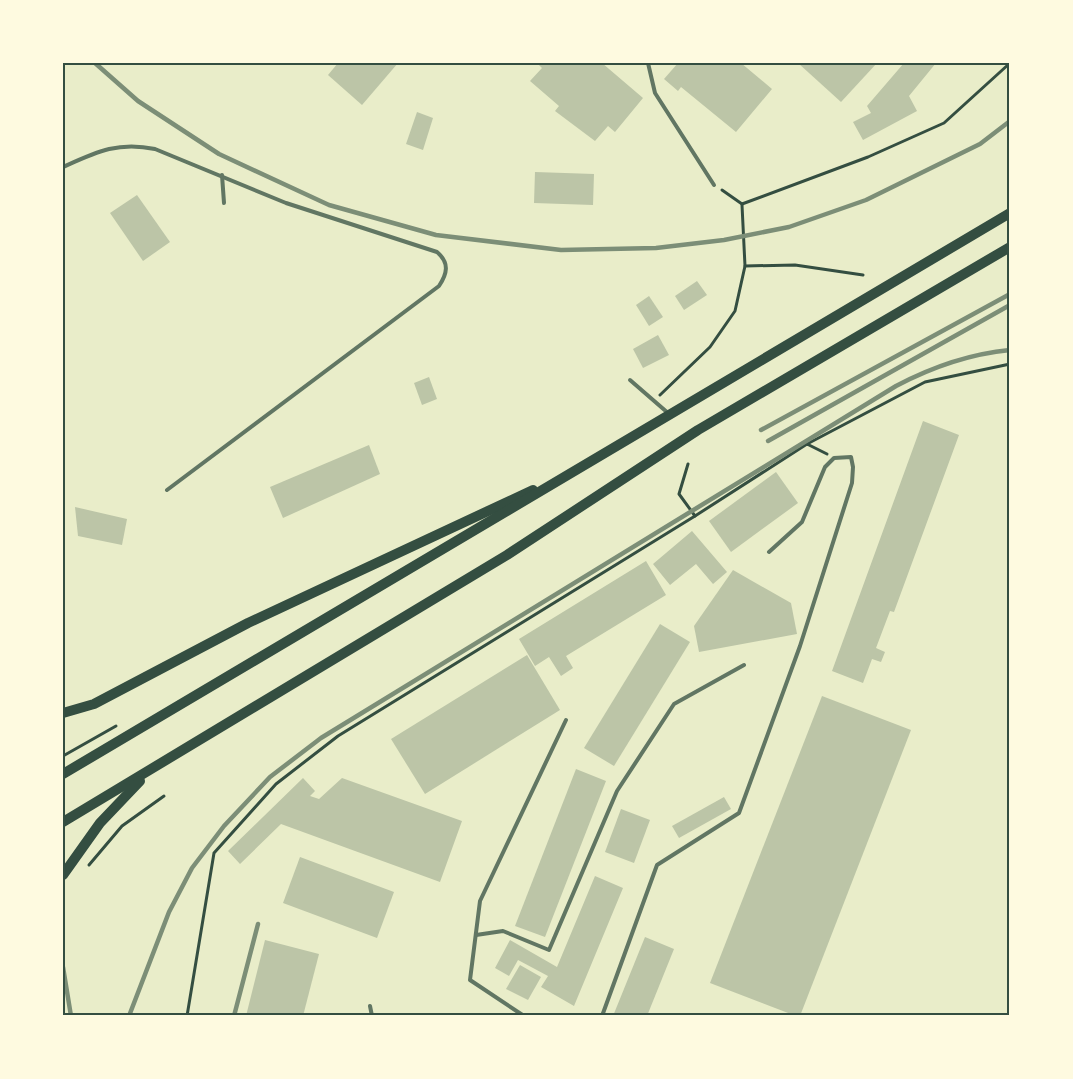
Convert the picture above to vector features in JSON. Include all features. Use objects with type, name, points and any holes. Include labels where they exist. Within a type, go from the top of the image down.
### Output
[{"type":"main road","points":[[63,774],[1010,213]]},
{"type":"main road","points":[[63,822],[507,555],[698,430],[1010,247]]},
{"type":"main road","points":[[63,713],[94,704],[248,623],[590,463]]},
{"type":"main road","points":[[63,875],[100,824],[153,768]]},
{"type":"lane","points":[[649,63],[655,93],[714,185]]},
{"type":"lane","points":[[63,167],[101,150],[137,145],[174,155],[286,203],[437,252],[444,258],[447,267],[445,277],[439,286],[167,490]]},
{"type":"lane","points":[[222,175],[224,203]]},
{"type":"lane","points":[[630,380],[670,415]]},
{"type":"lane","points":[[602,1016],[657,865],[740,813],[800,646],[852,483],[851,457],[834,458],[825,467],[802,522],[769,552]]},
{"type":"lane","points":[[476,935],[503,931],[549,950],[617,791],[674,704],[744,665]]},
{"type":"lane","points":[[524,1016],[470,980],[480,901],[566,720]]},
{"type":"lane","points":[[370,1006],[372,1016]]},
{"type":"path","points":[[742,204],[868,157],[944,123],[1010,63]]},
{"type":"path","points":[[714,185],[742,204]]},
{"type":"path","points":[[654,401],[710,347],[735,311],[746,266],[742,204]]},
{"type":"path","points":[[746,266],[795,265],[863,275]]},
{"type":"path","points":[[187,1016],[214,853],[276,784],[338,736],[695,516],[807,444],[925,382],[1010,364]]},
{"type":"path","points":[[807,444],[834,458]]},
{"type":"path","points":[[688,464],[679,494],[695,516]]},
{"type":"path","points":[[63,756],[121,723]]},
{"type":"path","points":[[89,865],[122,826],[164,796]]},
{"type":"building","points":[[338,63],[398,63],[362,105],[328,75]]},
{"type":"building","points":[[537,63],[602,63],[643,98],[615,132],[608,126],[595,141],[555,111],[559,106],[530,81],[542,68]]},
{"type":"building","points":[[678,63],[741,63],[772,89],[736,132],[681,87],[678,91],[664,79]]},
{"type":"building","points":[[798,63],[877,63],[841,102]]},
{"type":"building","points":[[904,63],[936,63],[909,96],[917,111],[863,140],[853,122],[871,113],[867,106]]},
{"type":"building","points":[[417,112],[433,118],[423,150],[406,144]]},
{"type":"building","points":[[535,172],[594,174],[593,205],[534,203]]},
{"type":"building","points":[[137,195],[170,242],[143,261],[110,213]]},
{"type":"building","points":[[697,281],[707,295],[684,310],[675,296]]},
{"type":"building","points":[[649,296],[663,317],[649,326],[636,305]]},
{"type":"building","points":[[658,335],[669,355],[643,368],[633,349]]},
{"type":"building","points":[[429,377],[437,399],[422,405],[414,383]]},
{"type":"building","points":[[923,421],[959,435],[894,612],[890,611],[876,648],[885,652],[881,662],[872,659],[863,683],[832,671]]},
{"type":"building","points":[[369,445],[380,474],[283,518],[270,487]]},
{"type":"building","points":[[776,472],[798,503],[731,552],[709,521]]},
{"type":"building","points":[[75,507],[127,519],[122,545],[78,536]]},
{"type":"building","points":[[692,531],[727,572],[713,584],[696,564],[670,585],[653,564]]},
{"type":"building","points":[[646,561],[666,595],[566,656],[573,668],[561,676],[549,657],[535,666],[519,639]]},
{"type":"building","points":[[733,570],[791,603],[797,634],[699,652],[694,626]]},
{"type":"building","points":[[660,624],[690,642],[614,766],[584,748]]},
{"type":"building","points":[[527,655],[560,710],[425,794],[391,739]]},
{"type":"building","points":[[822,696],[911,730],[800,1016],[796,1016],[710,983]]},
{"type":"building","points":[[576,769],[606,781],[545,937],[515,926]]},
{"type":"building","points":[[303,778],[315,791],[310,796],[319,799],[342,778],[462,821],[440,882],[281,824],[240,864],[228,851]]},
{"type":"building","points":[[724,797],[731,809],[679,838],[672,826]]},
{"type":"building","points":[[621,809],[650,820],[634,863],[605,852]]},
{"type":"building","points":[[300,857],[394,892],[377,938],[283,903]]},
{"type":"building","points":[[595,876],[623,888],[574,1006],[541,987],[548,976],[518,960],[509,976],[495,968],[510,940],[557,967]]},
{"type":"building","points":[[645,937],[674,949],[647,1016],[613,1016]]},
{"type":"building","points":[[265,940],[319,954],[303,1016],[246,1016]]},
{"type":"building","points":[[520,965],[541,977],[528,1000],[506,989]]},
{"type":"railway","points":[[95,63],[138,101],[219,154],[329,205],[436,235],[561,250],[656,248],[724,240],[789,227],[866,200],[980,144],[1010,121]]},
{"type":"railway","points":[[761,430],[1010,294]]},
{"type":"railway","points":[[768,441],[1010,305]]},
{"type":"railway","points":[[129,1016],[169,912],[192,868],[224,826],[270,777],[321,738],[896,386],[951,362],[1010,350]]},
{"type":"railway","points":[[234,1016],[258,924]]},
{"type":"railway","points":[[63,967],[71,1016]]}]
